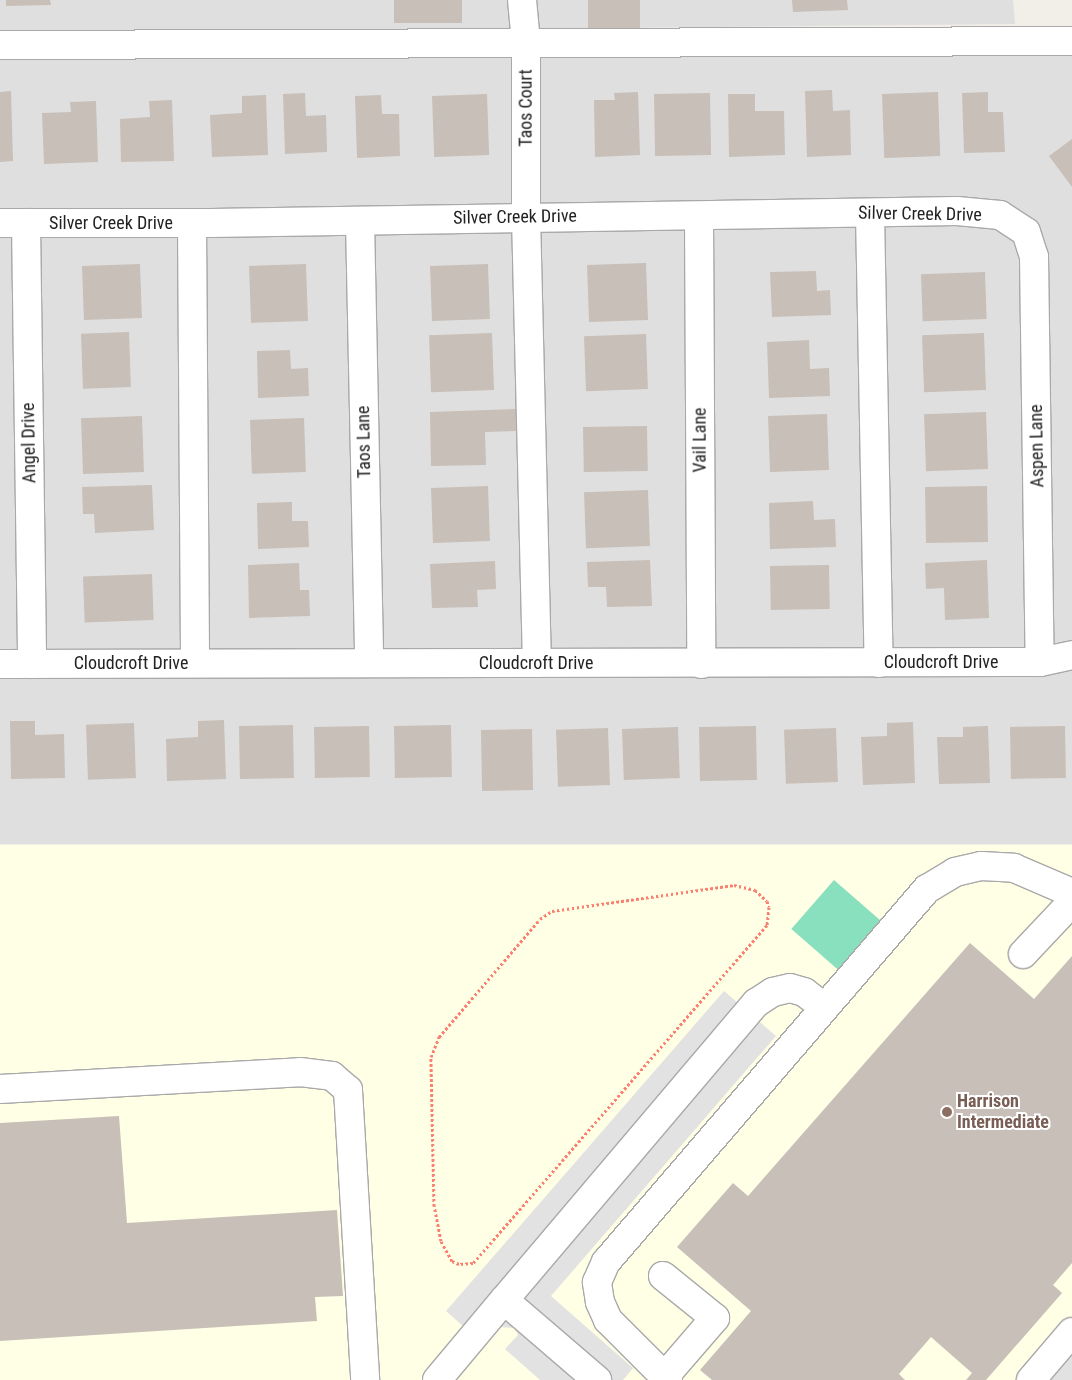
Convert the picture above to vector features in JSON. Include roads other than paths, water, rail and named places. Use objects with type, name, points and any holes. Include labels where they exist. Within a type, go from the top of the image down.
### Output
[{"type":"street","name":"Taos Court","points":[[522,0],[526,42],[526,216],[537,663]]},
{"type":"street","points":[[0,45],[1072,40]]},
{"type":"street","name":"Silver Creek Drive","points":[[13,223],[192,223],[526,216],[699,216],[957,211],[1000,215],[1026,232]]},
{"type":"street","points":[[870,213],[879,663]]},
{"type":"street","name":"Vail Lane","points":[[699,216],[701,664]]},
{"type":"street","name":"Taos Lane","points":[[360,220],[369,663]]},
{"type":"street","name":"Angel Drive","points":[[13,223],[32,664]]},
{"type":"street","points":[[192,223],[195,663]]},
{"type":"street","name":"Aspen Lane","points":[[1026,232],[1034,257],[1040,662]]},
{"type":"street","name":"Cloudcroft Drive","points":[[0,664],[1040,662],[1072,655]]},
{"type":"street","points":[[663,1276],[715,1318],[666,1378],[608,1320],[600,1302],[597,1282],[606,1262],[927,889],[955,872],[981,866],[1014,868],[1072,893]]},
{"type":"street","points":[[1023,954],[1072,902]]},
{"type":"street","points":[[437,1380],[756,1002],[773,992],[790,988],[804,992],[825,1008]]},
{"type":"street","points":[[0,1089],[300,1072],[332,1076],[348,1090],[365,1380]]},
{"type":"street","points":[[504,1300],[597,1380]]},
{"type":"street","points":[[1031,1380],[1072,1332]]},
{"type":"place","name":"Harrison Intermediate","points":[[947,1112]]}]
